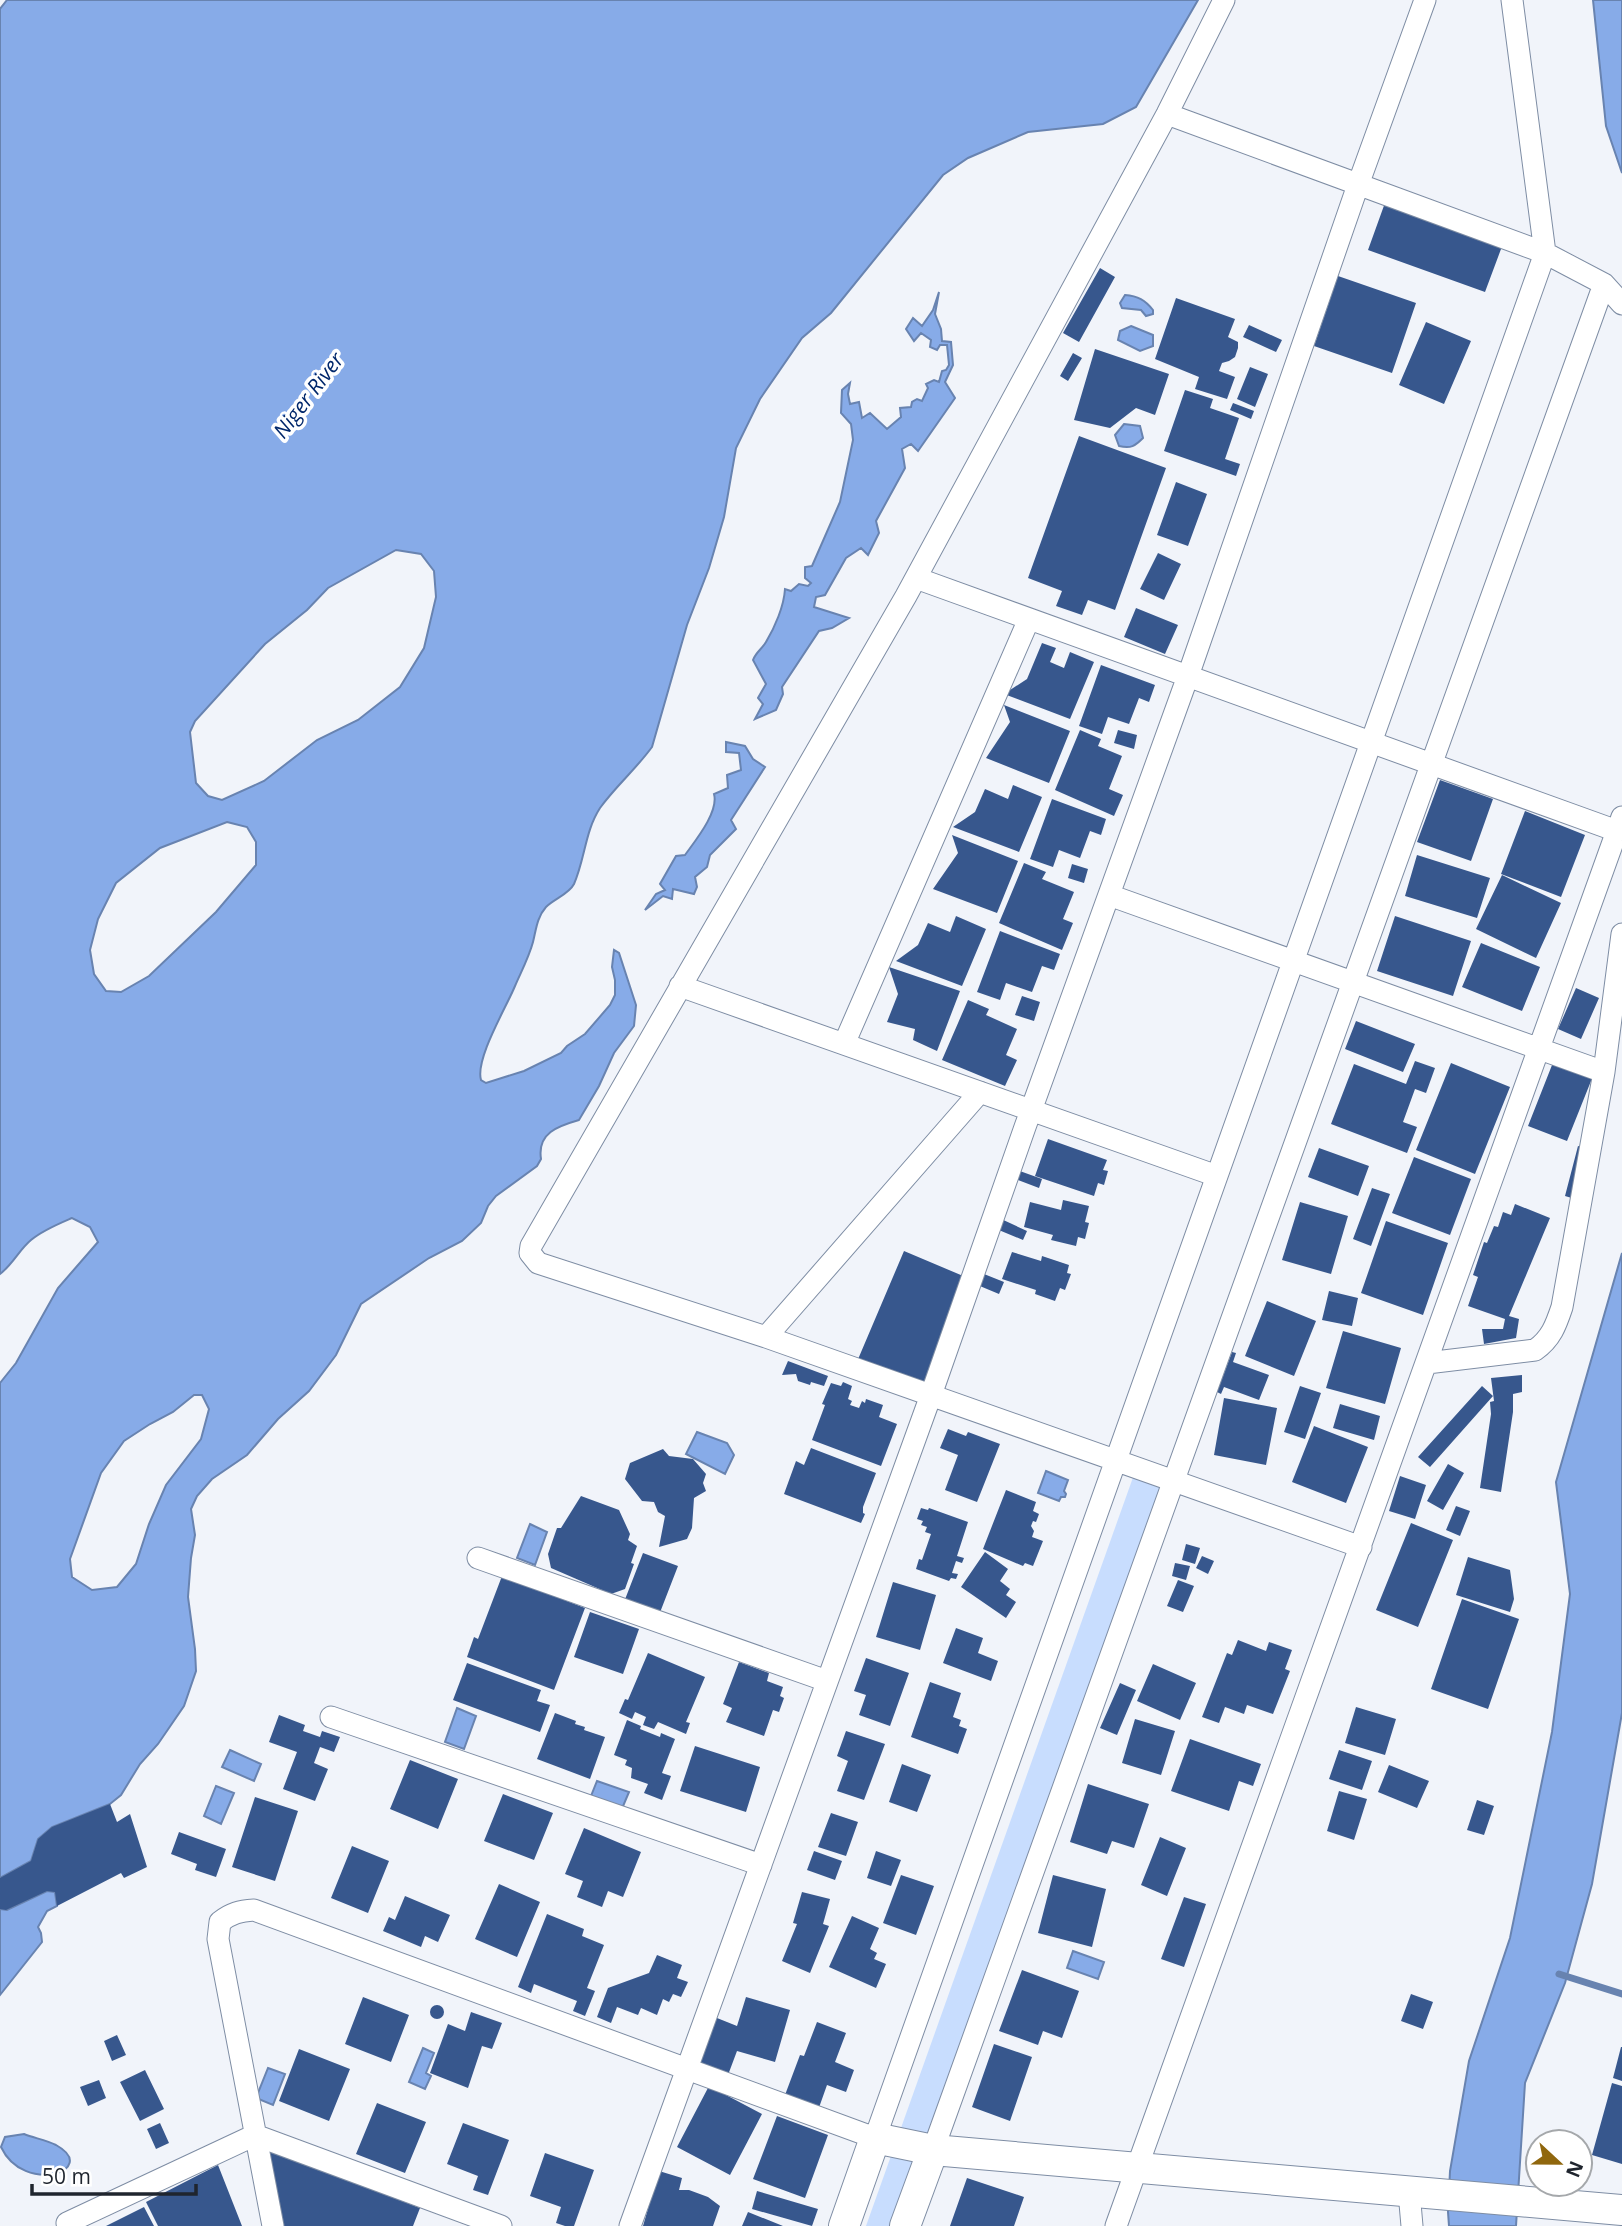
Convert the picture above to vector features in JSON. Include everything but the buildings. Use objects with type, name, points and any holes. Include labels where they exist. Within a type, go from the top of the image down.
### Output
[{"type":"street","points":[[1224,0],[1167,114],[916,578],[680,986],[530,1253],[538,1263],[766,1337],[1361,1547]]},
{"type":"street","points":[[630,2226],[1188,676],[1425,0]]},
{"type":"street","points":[[844,2226],[1545,253],[1512,0]]},
{"type":"street","points":[[1167,114],[1545,253],[1604,284],[1622,304]]},
{"type":"street","points":[[905,2226],[1604,284]]},
{"type":"street","points":[[916,578],[1432,764],[1620,824],[1116,2226]]},
{"type":"street","points":[[844,1044],[1029,619]]},
{"type":"street","points":[[1109,895],[1604,1072]]},
{"type":"street","points":[[1427,1363],[1535,1350],[1549,1339],[1562,1307],[1604,1072],[1622,934]]},
{"type":"street","points":[[680,986],[1217,1175]]},
{"type":"street","points":[[766,1337],[980,1092]]},
{"type":"street","points":[[478,1558],[827,1681]]},
{"type":"street","points":[[331,1717],[761,1865]]},
{"type":"street","points":[[273,2226],[218,1939],[220,1922],[229,1914],[240,1911],[254,1910],[875,2138],[933,2150],[1622,2210]]},
{"type":"street","points":[[67,2223],[255,2135],[501,2226]]},
{"type":"street","points":[[1409,2192],[1412,2226]]},
{"type":"shaded area","points":[[1136,1469],[1164,1478],[894,2226],[866,2226]]},
{"type":"water","name":"Niger River","points":[[7,0],[1198,0],[1136,107],[1103,124],[1028,132],[968,158],[943,175],[831,313],[802,338],[760,399],[736,448],[724,517],[709,568],[687,625],[652,747],[600,808],[591,826],[572,888],[546,907],[541,915],[527,959],[487,1047],[480,1071],[481,1080],[486,1083],[524,1071],[561,1053],[585,1034],[610,1005],[615,995],[612,967],[614,950],[619,953],[636,1005],[634,1026],[614,1053],[579,1120],[557,1128],[546,1137],[537,1166],[496,1196],[488,1206],[481,1223],[462,1241],[429,1258],[361,1304],[336,1355],[309,1391],[278,1419],[247,1455],[212,1479],[197,1496],[191,1509],[195,1535],[188,1597],[196,1671],[184,1706],[158,1744],[140,1764],[121,1795],[110,1804],[52,1827],[38,1839],[31,1861],[0,1878],[0,1383],[16,1363],[58,1288],[98,1242],[90,1227],[72,1218],[31,1240],[0,1274],[0,9]],"holes":[[[396,550],[421,554],[434,571],[436,597],[424,648],[400,687],[358,720],[317,740],[264,781],[222,800],[208,796],[196,783],[190,732],[195,721],[265,644],[307,610],[328,588]],[[227,822],[247,827],[256,842],[256,865],[216,912],[149,976],[121,992],[106,991],[94,974],[90,950],[98,919],[116,883],[160,848]],[[194,1395],[202,1395],[209,1409],[201,1439],[166,1485],[136,1564],[117,1587],[92,1590],[72,1577],[70,1559],[101,1473],[124,1441],[173,1412]]]},
{"type":"water","points":[[1593,0],[1622,0],[1622,173],[1606,126]]},
{"type":"water","points":[[939,292],[935,314],[942,341],[951,342],[953,365],[945,382],[955,398],[918,451],[911,444],[902,449],[905,468],[876,521],[879,533],[868,555],[861,548],[846,558],[825,595],[816,597],[814,607],[849,618],[832,628],[819,631],[782,687],[783,694],[776,710],[755,719],[763,704],[758,698],[766,684],[753,660],[776,623],[785,589],[791,591],[799,584],[808,586],[811,583],[805,578],[805,567],[812,566],[840,502],[853,440],[851,424],[841,413],[842,390],[850,383],[850,404],[859,402],[862,418],[870,413],[887,429],[901,417],[900,408],[911,407],[912,402],[917,399],[922,401],[928,388],[926,384],[934,380],[939,382],[942,371],[949,365],[947,345],[940,345],[937,350],[930,347],[931,340],[921,333],[914,341],[906,329],[913,318],[922,326],[933,310]]},
{"type":"water","points":[[1125,295],[1144,301],[1153,310],[1153,314],[1146,316],[1141,310],[1122,308],[1120,303]]},
{"type":"water","points":[[1131,326],[1153,335],[1153,346],[1140,351],[1118,340],[1120,331]]},
{"type":"water","points":[[1124,424],[1140,426],[1143,438],[1133,446],[1119,446],[1115,435]]},
{"type":"water","points":[[726,742],[745,746],[753,759],[765,767],[731,820],[736,829],[710,855],[707,867],[695,877],[697,887],[694,894],[673,889],[672,899],[663,896],[645,910],[656,894],[665,890],[660,884],[676,856],[685,855],[705,826],[713,809],[714,794],[728,788],[727,775],[741,770],[739,753],[726,752]]},
{"type":"water","points":[[1622,1253],[1622,1713],[1592,1884],[1565,1983],[1525,2083],[1516,2226],[1449,2226],[1450,2171],[1469,2061],[1510,1938],[1552,1732],[1570,1594],[1556,1482]]},
{"type":"water","points":[[697,1432],[727,1443],[734,1455],[725,1474],[686,1454]]},
{"type":"water","points":[[1046,1471],[1068,1480],[1065,1497],[1061,1497],[1059,1501],[1038,1493]]},
{"type":"water","points":[[530,1524],[547,1532],[535,1565],[517,1558]]},
{"type":"water","points":[[457,1708],[476,1716],[464,1749],[445,1742]]},
{"type":"water","points":[[230,1750],[261,1764],[254,1781],[222,1767]]},
{"type":"water","points":[[597,1781],[629,1792],[621,1811],[589,1801]]},
{"type":"water","points":[[216,1786],[234,1793],[221,1824],[204,1816]]},
{"type":"water","points":[[47,1891],[55,1892],[57,1906],[47,1911],[38,1927],[42,1942],[0,1995],[0,1909],[7,1910]]},
{"type":"water","points":[[1073,1951],[1104,1962],[1098,1979],[1067,1968]]},
{"type":"water","points":[[423,2048],[434,2053],[426,2073],[431,2076],[425,2089],[409,2082]]},
{"type":"water","points":[[268,2068],[285,2074],[273,2105],[256,2098]]},
{"type":"water","points":[[24,2134],[56,2145],[68,2154],[70,2163],[64,2170],[54,2174],[26,2171],[12,2162],[1,2147],[5,2137]]},
{"type":"waterway","points":[[1559,1974],[1622,1994]]}]
